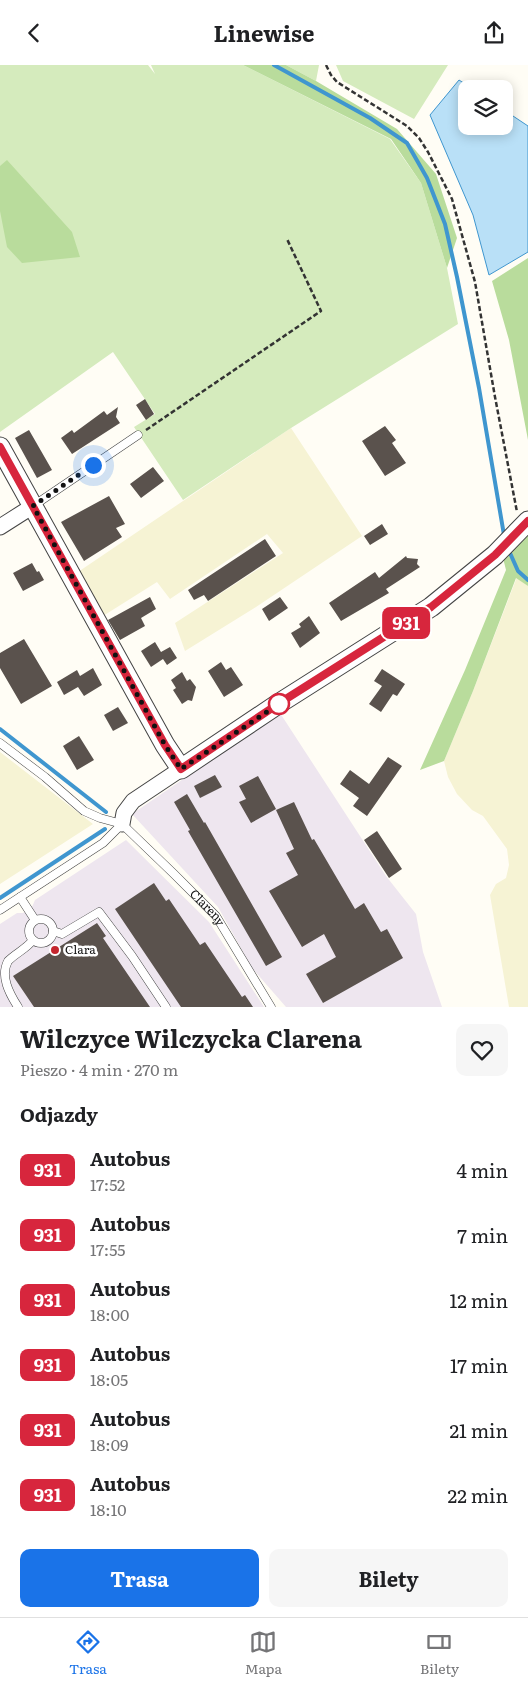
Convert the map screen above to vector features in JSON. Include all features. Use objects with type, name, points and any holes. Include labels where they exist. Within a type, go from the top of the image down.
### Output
[{"type":"street","points":[[0,447],[165,745],[181,769]]},
{"type":"street","points":[[0,527],[33,506]]},
{"type":"street","points":[[122,824],[124,813],[133,801],[278,704],[431,607],[468,578],[526,524]]},
{"type":"lane","points":[[33,506],[138,435]]},
{"type":"lane","points":[[0,743],[45,777],[84,811],[122,824],[103,843],[0,910]]},
{"type":"lane","name":"Clareny","points":[[122,824],[216,916],[271,1007]]},
{"type":"lane","points":[[20,897],[35,920]]},
{"type":"lane","points":[[53,931],[62,934],[99,911],[166,1007]]},
{"type":"lane","points":[[43,919],[50,923],[53,931],[47,941],[40,943],[30,937],[29,929],[35,920],[43,919]]},
{"type":"lane","points":[[18,1007],[2,981],[1,973],[8,961],[33,940]]},
{"type":"path","points":[[326,65],[337,82],[407,126],[419,138],[436,166],[452,199],[471,264],[518,518],[526,524]]},
{"type":"path","points":[[138,435],[321,311],[287,239]]},
{"type":"shaded area","points":[[291,428],[362,536],[256,607],[185,651],[175,623],[283,553],[267,534],[170,599],[157,582],[103,616],[78,572]]},
{"type":"shaded area","points":[[517,577],[528,586],[528,1007],[509,1007],[490,895],[496,884],[506,878],[509,865],[507,849],[483,816],[472,810],[457,794],[448,777],[444,761]]},
{"type":"shaded area","points":[[280,713],[386,876],[416,914],[423,952],[442,1007],[286,1007],[252,968],[218,907],[132,814]]},
{"type":"shaded area","points":[[0,752],[93,824],[0,884]]},
{"type":"shaded area","points":[[126,840],[209,922],[264,1007],[0,1007],[0,924],[17,913],[23,913],[32,907],[35,900]]},
{"type":"green space","points":[[0,65],[148,65],[155,74],[151,65],[243,65],[390,139],[421,183],[447,268],[458,324],[291,428],[183,500],[134,427],[155,414],[113,352],[0,432]]},
{"type":"green space","points":[[243,65],[286,65],[397,129],[436,174],[457,238],[447,268],[421,183],[391,139]]},
{"type":"green space","points":[[286,65],[319,65],[316,81]]},
{"type":"green space","points":[[336,65],[448,65],[414,119],[343,81]]},
{"type":"green space","points":[[7,160],[72,232],[80,257],[22,263],[7,247],[0,211],[0,166]]},
{"type":"green space","points":[[528,258],[528,440],[509,340],[492,281]]},
{"type":"green space","points":[[528,531],[528,586],[516,578],[444,761],[420,770],[465,670],[506,570],[503,558]]},
{"type":"water","points":[[458,81],[458,135],[513,135],[513,116],[528,126],[528,252],[489,275],[473,215],[430,115]]},
{"type":"building","points":[[145,399],[154,414],[146,420],[136,405]]},
{"type":"building","points":[[118,407],[116,417],[120,423],[72,454],[61,438],[72,430],[74,433],[104,411],[107,415]]},
{"type":"building","points":[[385,426],[396,440],[392,443],[406,463],[385,476],[362,441]]},
{"type":"building","points":[[29,430],[52,470],[37,478],[15,438]]},
{"type":"building","points":[[153,467],[164,481],[141,498],[130,484]]},
{"type":"building","points":[[109,496],[125,524],[116,528],[122,537],[84,561],[61,522]]},
{"type":"building","points":[[382,524],[388,534],[370,545],[364,536]]},
{"type":"building","points":[[265,539],[276,556],[208,601],[204,595],[194,600],[188,590]]},
{"type":"building","points":[[406,556],[407,558],[418,559],[417,564],[420,567],[386,589],[389,593],[341,621],[329,603],[375,572],[379,578]]},
{"type":"building","points":[[32,563],[44,580],[23,591],[13,573]]},
{"type":"building","points":[[150,597],[156,609],[141,618],[145,626],[120,640],[108,620]]},
{"type":"building","points":[[280,597],[288,608],[269,621],[262,609]]},
{"type":"building","points":[[309,616],[320,633],[300,648],[291,633],[301,627],[299,624]]},
{"type":"building","points":[[24,639],[52,686],[21,704],[0,668],[0,653]]},
{"type":"building","points":[[155,642],[161,652],[170,647],[177,658],[167,665],[163,659],[151,667],[141,651]]},
{"type":"building","points":[[221,662],[226,670],[231,667],[243,685],[224,697],[208,671]]},
{"type":"building","points":[[93,668],[102,685],[84,696],[78,687],[64,695],[57,682],[77,670],[80,676]]},
{"type":"building","points":[[382,669],[405,684],[397,696],[393,694],[381,712],[369,704],[382,686],[374,681]]},
{"type":"building","points":[[182,672],[187,681],[190,679],[196,687],[192,701],[188,700],[182,704],[173,690],[176,688],[171,680]]},
{"type":"building","points":[[118,707],[128,723],[113,731],[104,715]]},
{"type":"building","points":[[79,736],[94,760],[77,770],[63,746]]},
{"type":"building","points":[[388,757],[402,766],[367,816],[353,806],[359,798],[340,784],[350,770],[369,784]]},
{"type":"building","points":[[215,775],[222,787],[200,798],[194,786]]},
{"type":"building","points":[[258,776],[276,809],[251,823],[239,802],[246,799],[239,786]]},
{"type":"building","points":[[187,794],[282,957],[266,966],[188,831],[190,830],[174,802]]},
{"type":"building","points":[[294,802],[312,840],[314,839],[355,909],[364,903],[381,932],[387,929],[403,958],[323,1003],[306,974],[336,957],[324,934],[302,947],[269,891],[298,875],[286,853],[294,849],[276,810]]},
{"type":"building","points":[[377,831],[402,869],[389,878],[364,840]]},
{"type":"building","points":[[154,883],[166,901],[169,899],[200,945],[205,942],[242,997],[245,995],[253,1007],[181,1007],[115,909]]},
{"type":"building","points":[[97,923],[106,936],[103,938],[150,1007],[34,1007],[13,976]]},
{"type":"waterway","points":[[274,65],[370,118],[407,143],[427,178],[445,224],[457,277],[479,388],[504,535]]},
{"type":"waterway","points":[[510,553],[518,571],[528,580]]},
{"type":"waterway","points":[[0,729],[106,812]]},
{"type":"waterway","points":[[0,898],[105,829]]},
{"type":"bus line","name":"931","points":[[0,447],[165,745],[181,769],[278,704],[431,607],[495,555],[528,521]]},
{"type":"place","name":"Clara","points":[[55,950]]},
{"type":"route","points":[[93,465],[33,506],[165,745],[181,769],[279,704]]}]
